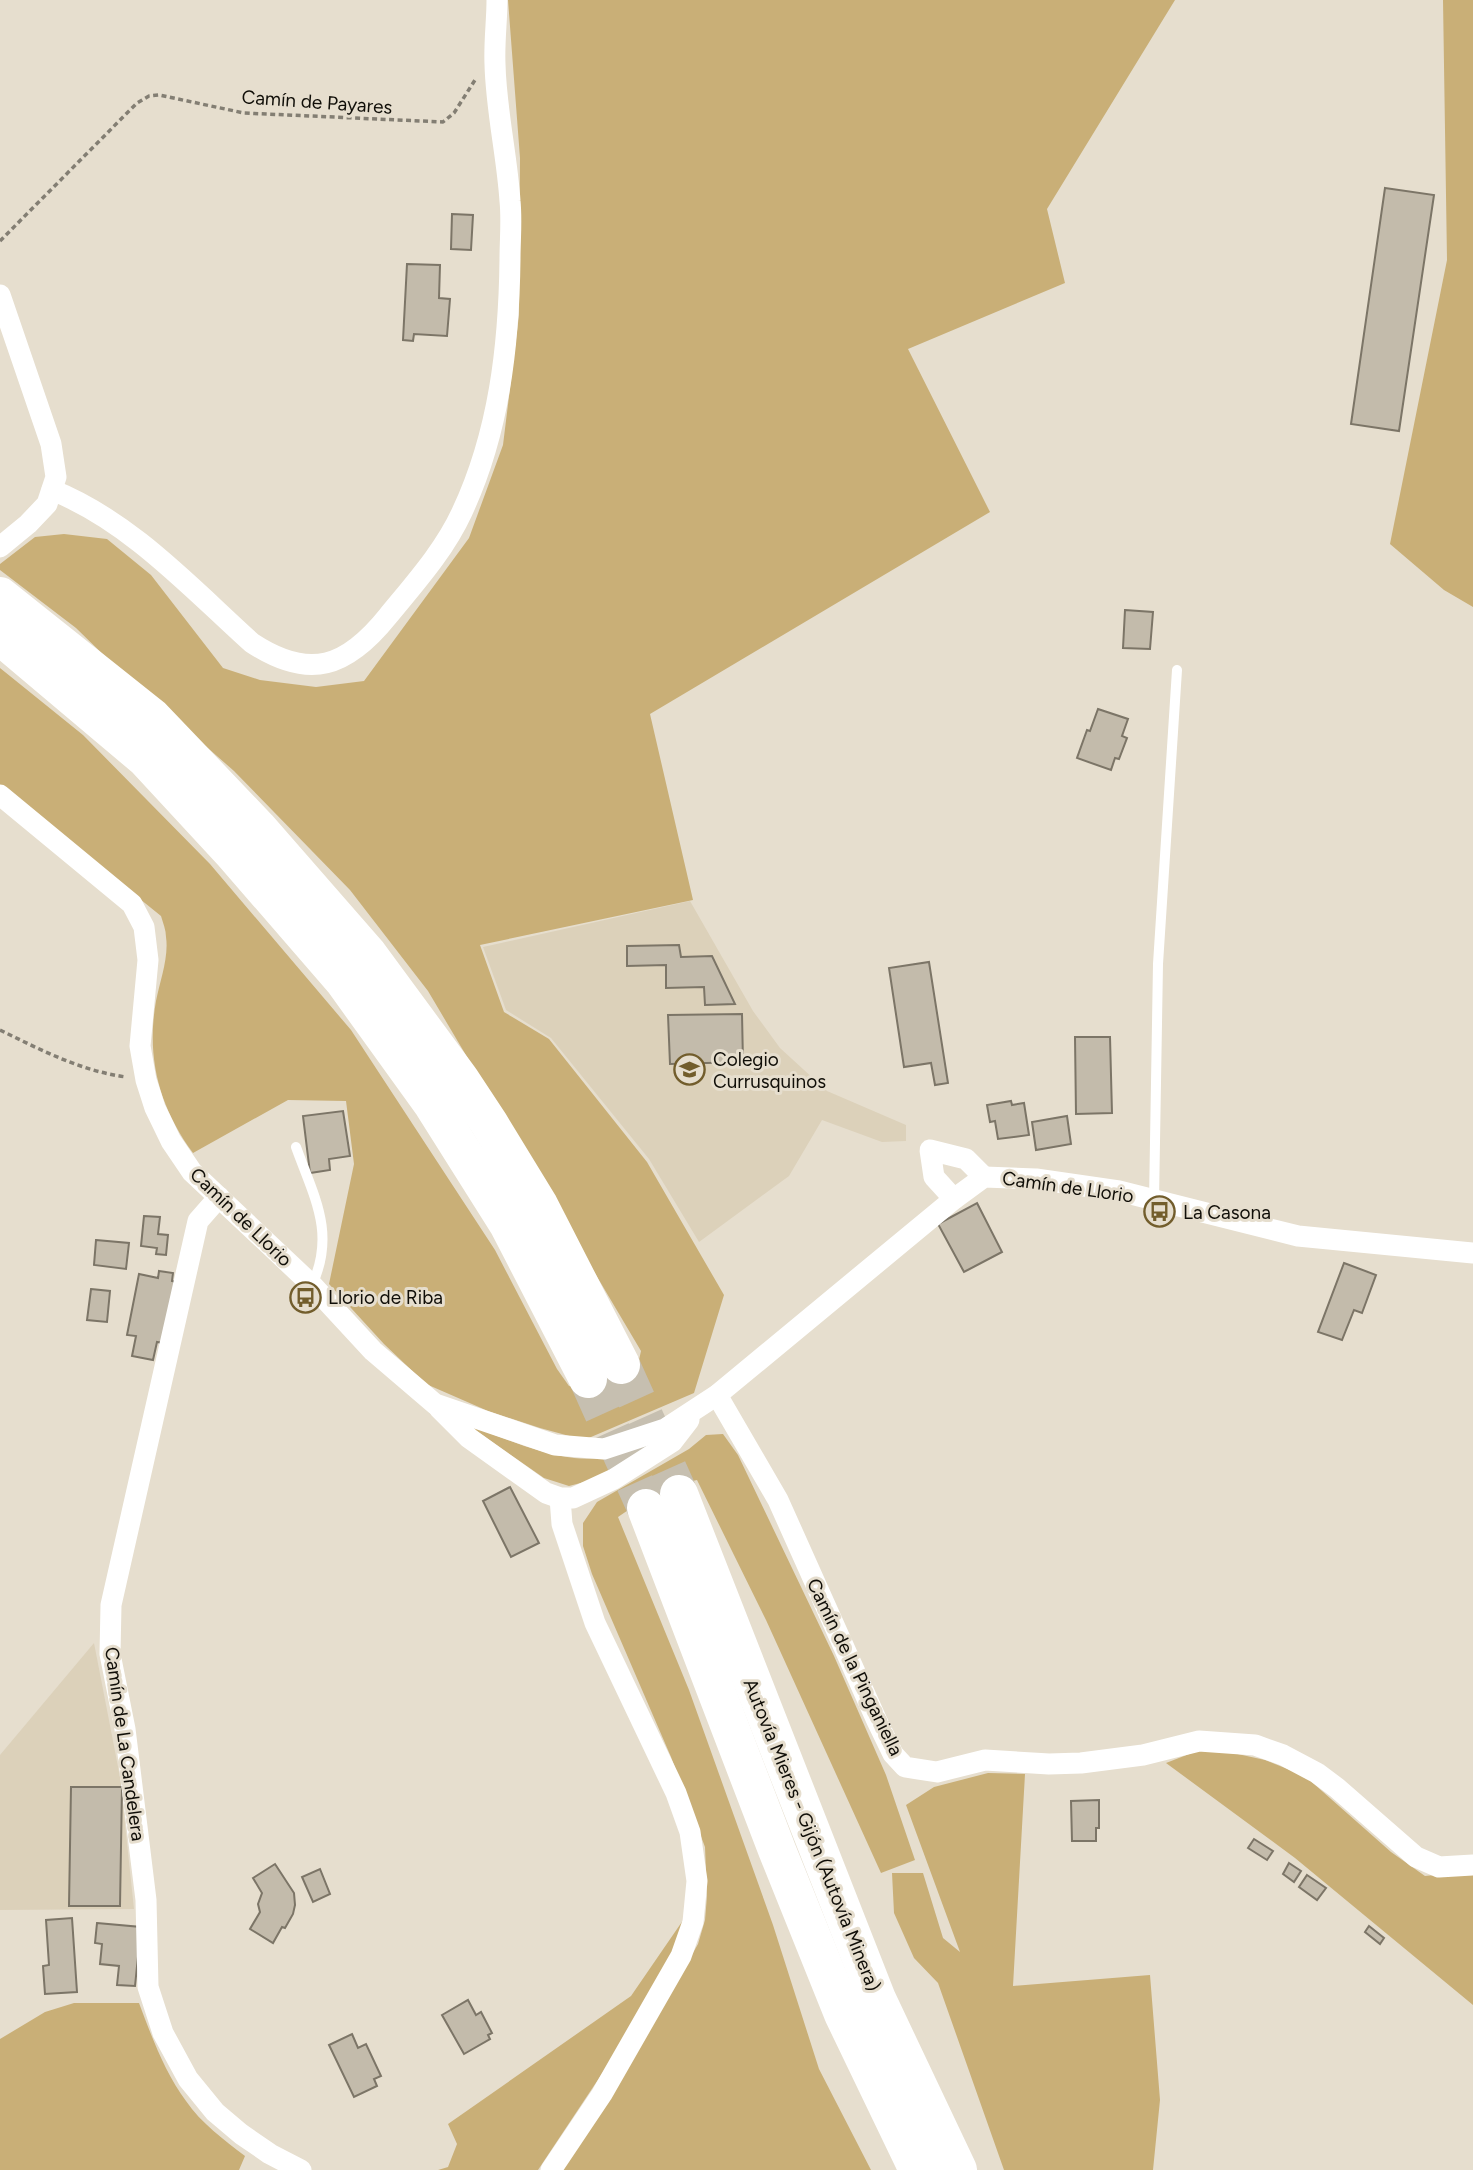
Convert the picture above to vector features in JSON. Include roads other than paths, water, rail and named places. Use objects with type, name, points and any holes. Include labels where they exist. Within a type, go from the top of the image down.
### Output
[{"type":"highway","points":[[0,596],[47,654],[232,852],[343,980],[433,1105],[605,1372]]},
{"type":"highway","points":[[0,636],[47,654]]},
{"type":"highway","name":"Autovía Mieres - Gijón (Autovía Minera)","points":[[662,1501],[777,1850],[860,2006],[958,2170]]},
{"type":"highway","points":[[860,2006],[903,2170]]},
{"type":"highway","points":[[860,2006],[978,2170]]},
{"type":"highway","name":"Autovía Mieres - Gijón (Autovía Minera)","points":[[860,2006],[918,2170]]},
{"type":"street","points":[[52,490],[78,500],[111,521],[155,556],[252,643],[270,655],[287,662],[310,666],[333,662],[352,653],[373,635],[429,566],[460,515],[480,470],[501,384],[509,310],[510,202],[499,120],[495,62],[497,0]]},
{"type":"street","points":[[0,295],[51,444],[56,477],[47,504],[0,547]]},
{"type":"street","name":"Camín de Llorio","points":[[0,795],[132,905],[144,927],[148,960],[140,1046],[146,1080],[155,1108],[171,1141],[192,1172],[312,1285],[373,1351],[435,1404],[468,1438],[546,1493],[560,1498],[573,1498],[614,1479],[672,1442],[698,1408]]},
{"type":"street","points":[[954,1199],[934,1177],[930,1150],[966,1159],[984,1177]]},
{"type":"street","name":"Camín de Llorio","points":[[435,1404],[555,1445],[604,1449],[665,1429],[717,1395],[984,1177],[1036,1179],[1119,1191],[1298,1236],[1473,1253]]},
{"type":"street","name":"Camín de La Candelera","points":[[219,1197],[198,1221],[111,1605],[110,1654],[125,1728],[146,1900],[148,1987],[163,2033],[188,2079],[215,2112],[241,2134],[265,2162],[301,2170]]},
{"type":"street","name":"Camín de la Pinganiella","points":[[717,1395],[730,1413],[778,1500],[877,1721],[893,1754],[905,1767],[937,1772],[985,1760],[1081,1763],[1143,1755],[1199,1741],[1255,1745],[1283,1755],[1317,1773],[1416,1857],[1439,1867],[1473,1865]]},
{"type":"street","points":[[551,2170],[602,2094],[681,1956],[694,1922],[697,1881],[690,1832],[676,1793],[595,1623],[562,1524],[560,1498]]},
{"type":"lane","points":[[1154,1201],[1158,964],[1177,670]]},
{"type":"lane","points":[[296,1147],[316,1201],[324,1238],[321,1267],[312,1285]]},
{"type":"tunnel","points":[[621,1365],[679,1494]]},
{"type":"tunnel","points":[[588,1379],[646,1508]]},
{"type":"place","name":"Colegio Currusquinos","points":[[690,1070]]},
{"type":"place","name":"La Casona","points":[[1160,1212]]},
{"type":"place","name":"Llorio de Riba","points":[[305,1297]]}]
